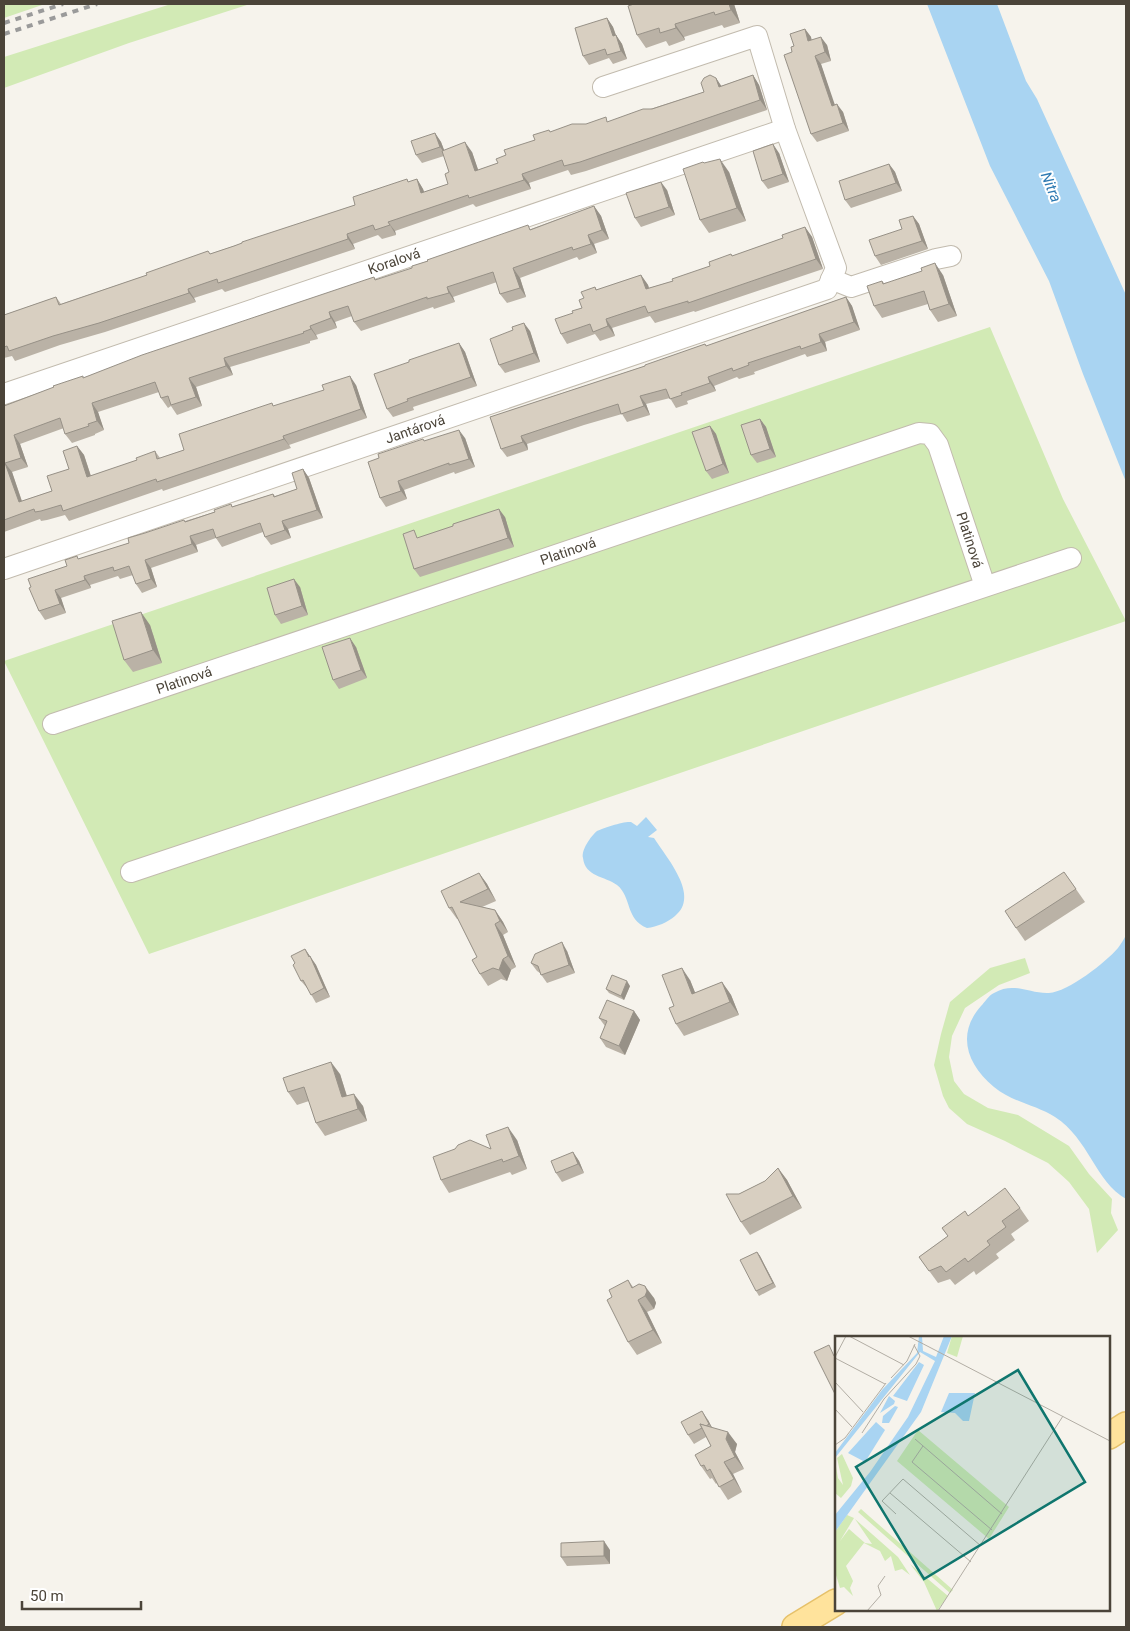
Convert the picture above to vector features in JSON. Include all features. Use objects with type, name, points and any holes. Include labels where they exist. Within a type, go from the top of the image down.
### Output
[{"type":"main road","points":[[1110,1435],[1126,1425]]},
{"type":"main road","points":[[795,1627],[835,1603]]},
{"type":"street","points":[[603,87],[757,36],[785,129],[836,268],[829,284],[850,287],[936,259],[952,256]]},
{"type":"street","name":"Koralová","points":[[4,394],[785,129]]},
{"type":"street","name":"Jantárová","points":[[4,569],[829,284]]},
{"type":"street","name":"Platinová","points":[[53,724],[919,434],[930,434],[938,445],[985,586]]},
{"type":"street","points":[[131,872],[1071,558]]},
{"type":"green space","points":[[4,4],[45,4],[4,18]]},
{"type":"green space","points":[[171,4],[250,4],[129,43],[4,88],[4,57]]},
{"type":"green space","points":[[990,327],[1063,499],[1126,621],[149,954],[4,661]]},
{"type":"green space","points":[[1025,958],[1030,973],[999,985],[965,1008],[952,1036],[949,1057],[954,1081],[964,1094],[988,1108],[1018,1115],[1069,1146],[1089,1174],[1112,1199],[1111,1213],[1118,1230],[1097,1253],[1089,1209],[1069,1182],[1048,1163],[967,1124],[949,1108],[943,1096],[934,1065],[950,1002],[990,968]]},
{"type":"water","name":"Nitra","points":[[927,4],[997,4],[1026,81],[1037,99],[1126,295],[1126,482],[1083,374],[1049,281],[990,166]]},
{"type":"water","points":[[646,817],[657,830],[648,837],[654,838],[673,866],[683,888],[684,898],[682,908],[675,916],[655,927],[647,928],[635,919],[622,890],[612,882],[591,873],[587,869],[583,858],[587,843],[597,831],[628,822],[637,826]]},
{"type":"water","points":[[1126,935],[1126,1199],[1107,1182],[1067,1126],[1048,1113],[1001,1092],[985,1078],[971,1059],[967,1038],[973,1017],[992,994],[1008,988],[1049,993],[1066,988],[1105,961],[1118,948]]},
{"type":"building","points":[[634,4],[729,4],[731,10],[715,15],[714,12],[675,24],[676,28],[660,33],[659,28],[637,35],[628,6]]},
{"type":"building","points":[[607,18],[613,36],[616,35],[621,51],[607,55],[605,49],[583,56],[575,28]]},
{"type":"building","points":[[805,29],[808,41],[821,37],[825,52],[815,56],[832,106],[837,104],[843,123],[811,134],[784,55],[792,52],[791,47],[794,46],[790,34]]},
{"type":"building","points":[[710,75],[716,78],[719,87],[753,75],[760,100],[580,162],[564,166],[562,160],[522,174],[524,180],[469,198],[468,195],[388,222],[390,225],[375,230],[373,225],[347,234],[348,239],[218,283],[217,279],[188,289],[189,293],[99,323],[9,351],[7,346],[4,347],[4,315],[56,297],[59,305],[147,275],[146,273],[208,251],[210,254],[234,246],[355,205],[353,197],[407,179],[408,182],[417,179],[421,193],[448,184],[445,174],[449,172],[442,151],[465,142],[475,171],[498,163],[496,159],[506,155],[504,150],[535,140],[533,135],[549,130],[550,132],[572,124],[586,124],[606,117],[607,122],[643,109],[652,109],[704,92],[701,83],[704,78]]},
{"type":"building","points":[[435,133],[440,147],[416,155],[411,141]]},
{"type":"building","points":[[773,144],[783,174],[762,181],[753,151]]},
{"type":"building","points":[[720,159],[737,208],[700,220],[683,169],[703,162]]},
{"type":"building","points":[[889,164],[896,183],[845,200],[839,181]]},
{"type":"building","points":[[661,182],[669,207],[635,218],[626,193]]},
{"type":"building","points":[[594,206],[602,230],[588,235],[591,244],[573,250],[572,247],[513,268],[520,288],[500,294],[493,272],[447,287],[449,293],[427,299],[427,297],[354,322],[348,306],[329,312],[331,318],[310,326],[311,329],[304,333],[224,358],[226,366],[189,378],[196,397],[171,405],[168,396],[161,398],[155,382],[92,403],[97,421],[88,424],[89,426],[65,434],[60,418],[14,435],[21,458],[5,463],[19,502],[52,491],[47,476],[69,469],[63,451],[77,446],[87,477],[137,460],[136,458],[155,451],[157,459],[184,450],[179,434],[272,403],[273,406],[324,390],[322,385],[350,376],[361,409],[283,436],[284,439],[157,482],[156,479],[63,511],[61,505],[35,512],[34,509],[4,520],[4,406],[53,386],[83,376],[83,378],[142,355],[374,277],[375,280],[412,268],[412,266],[427,260],[528,225],[530,230]]},
{"type":"building","points":[[913,216],[922,241],[875,256],[869,240],[902,229],[899,220]]},
{"type":"building","points":[[805,227],[816,259],[688,303],[688,301],[648,313],[645,306],[606,319],[608,326],[593,332],[590,324],[561,334],[555,319],[582,308],[579,300],[584,298],[581,292],[595,287],[596,290],[641,275],[646,289],[673,281],[672,279],[710,266],[709,262],[783,238],[782,235]]},
{"type":"building","points":[[935,263],[949,304],[930,310],[924,291],[874,306],[867,286],[882,281],[883,284],[922,271],[921,268]]},
{"type":"building","points":[[846,297],[854,322],[819,334],[821,342],[801,349],[800,346],[748,363],[749,365],[733,371],[732,368],[708,377],[710,383],[670,399],[666,389],[640,396],[644,406],[621,414],[618,404],[521,436],[523,442],[501,449],[490,417],[645,366],[705,344],[706,346]]},
{"type":"building","points":[[524,323],[534,353],[499,365],[490,339],[513,330],[512,327]]},
{"type":"building","points":[[459,343],[471,377],[407,399],[408,401],[387,409],[374,374]]},
{"type":"building","points":[[760,419],[770,449],[751,455],[741,425]]},
{"type":"building","points":[[710,426],[723,464],[706,471],[692,432]]},
{"type":"building","points":[[459,430],[469,459],[449,465],[449,463],[398,481],[401,491],[380,498],[368,462],[379,458],[378,454],[423,439],[424,441]]},
{"type":"building","points":[[303,469],[317,510],[282,521],[285,530],[265,537],[260,523],[216,538],[213,529],[190,536],[192,544],[145,560],[151,579],[136,584],[129,566],[114,571],[113,567],[84,576],[85,580],[55,590],[60,604],[39,611],[29,588],[31,587],[28,579],[67,566],[65,560],[77,556],[78,559],[129,543],[128,538],[184,520],[185,522],[215,512],[214,510],[231,504],[232,507],[273,494],[274,497],[297,489],[292,473]]},
{"type":"building","points":[[499,509],[508,538],[414,569],[403,534],[414,530],[417,538]]},
{"type":"building","points":[[294,579],[302,606],[275,615],[267,588]]},
{"type":"building","points":[[141,612],[153,650],[124,660],[112,621]]},
{"type":"building","points":[[350,638],[361,670],[333,680],[322,647]]},
{"type":"building","points":[[1064,872],[1076,889],[1016,928],[1005,911]]},
{"type":"building","points":[[479,873],[488,889],[460,902],[495,910],[500,921],[495,924],[508,956],[503,959],[499,970],[493,968],[480,974],[472,960],[477,957],[452,907],[449,908],[441,891]]},
{"type":"building","points":[[562,942],[569,965],[541,975],[538,966],[531,963],[535,954]]},
{"type":"building","points":[[305,949],[324,988],[311,995],[303,980],[301,981],[291,956]]},
{"type":"building","points":[[682,968],[692,994],[722,982],[730,1002],[676,1024],[669,1008],[674,1006],[662,975]]},
{"type":"building","points":[[612,975],[627,981],[621,996],[606,989]]},
{"type":"building","points":[[607,1000],[634,1011],[619,1046],[600,1038],[607,1021],[599,1018]]},
{"type":"building","points":[[331,1062],[342,1097],[354,1094],[358,1109],[316,1123],[304,1087],[288,1092],[283,1078]]},
{"type":"building","points":[[508,1127],[519,1156],[503,1162],[502,1159],[441,1180],[433,1157],[455,1149],[458,1145],[470,1140],[491,1149],[486,1135]]},
{"type":"building","points":[[573,1152],[578,1164],[556,1173],[551,1161]]},
{"type":"building","points":[[778,1168],[793,1196],[741,1222],[726,1194],[739,1194],[765,1181]]},
{"type":"building","points":[[1005,1188],[1020,1208],[1002,1221],[1006,1227],[987,1241],[990,1245],[968,1262],[965,1258],[946,1272],[941,1266],[929,1271],[919,1257],[948,1236],[942,1228],[965,1211],[968,1216]]},
{"type":"building","points":[[757,1252],[773,1283],[756,1291],[740,1260]]},
{"type":"building","points":[[628,1280],[632,1288],[639,1284],[645,1286],[647,1291],[645,1296],[638,1300],[653,1330],[628,1342],[607,1300],[612,1297],[609,1290]]},
{"type":"building","points":[[829,1345],[835,1356],[835,1394],[814,1352]]},
{"type":"building","points":[[702,1411],[709,1424],[706,1426],[700,1424],[702,1428],[688,1435],[681,1422]]},
{"type":"building","points":[[700,1424],[728,1432],[726,1439],[735,1457],[724,1462],[734,1479],[719,1487],[710,1469],[707,1471],[704,1465],[701,1466],[695,1455],[711,1446]]},
{"type":"building","points":[[604,1541],[604,1556],[561,1557],[561,1543]]},
{"type":"railway","points":[[4,23],[63,4]]},
{"type":"railway","points":[[4,34],[97,4]]}]
